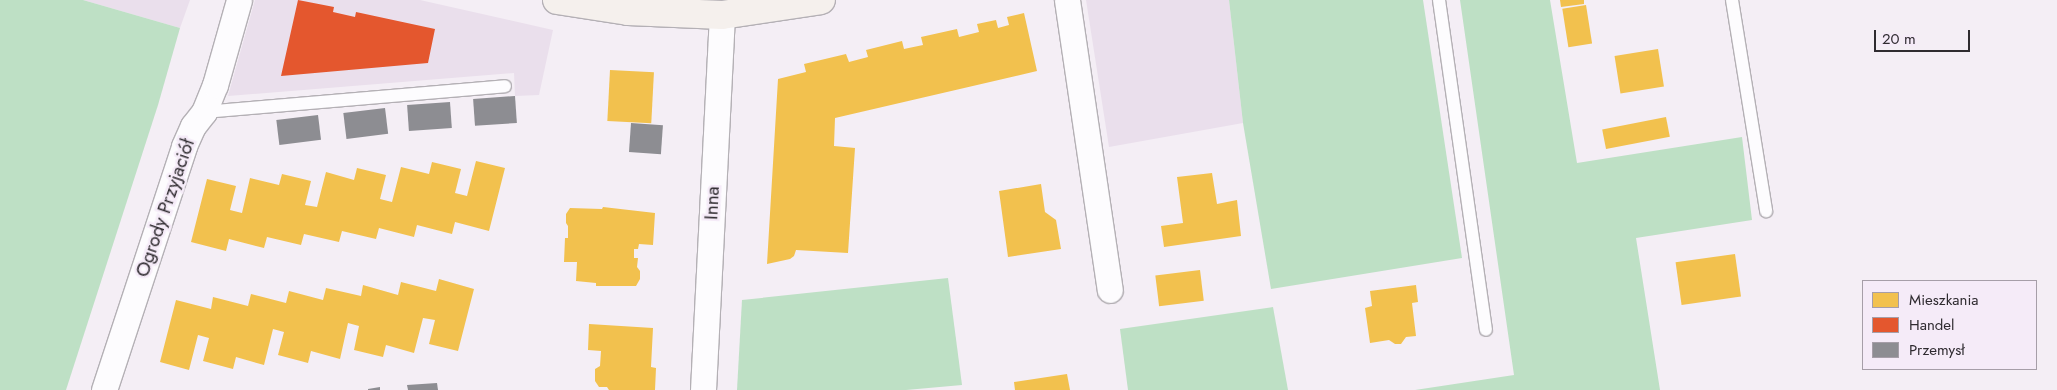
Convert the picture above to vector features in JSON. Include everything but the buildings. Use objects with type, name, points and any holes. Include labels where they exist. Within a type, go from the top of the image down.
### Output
[{"type":"street","name":"Ogrody Przyjaciół","points":[[104,390],[184,146],[193,126],[204,112],[215,85],[239,0]]},
{"type":"street","points":[[557,0],[722,15],[821,0]]},
{"type":"street","points":[[1067,0],[1110,290]]},
{"type":"street","name":"Inna","points":[[703,390],[722,15]]},
{"type":"lane","points":[[1439,0],[1486,330]]},
{"type":"lane","points":[[1732,0],[1766,211]]},
{"type":"lane","points":[[204,112],[505,86]]},
{"type":"shaded area","points":[[83,0],[190,0],[180,28]]},
{"type":"shaded area","points":[[255,0],[420,0],[553,30],[539,95],[515,96],[514,73],[228,96]]},
{"type":"shaded area","points":[[1086,0],[1229,0],[1243,123],[1109,147]]},
{"type":"green space","points":[[0,0],[83,0],[180,28],[158,105],[66,390],[0,390]]},
{"type":"green space","points":[[1229,0],[1423,0],[1462,258],[1271,289],[1243,123]]},
{"type":"green space","points":[[1460,0],[1550,0],[1577,163],[1742,137],[1752,220],[1636,238],[1660,390],[1415,390],[1514,375]]},
{"type":"green space","points":[[948,278],[962,385],[906,390],[737,390],[742,300]]},
{"type":"green space","points":[[1273,307],[1288,390],[1128,390],[1120,329]]}]
